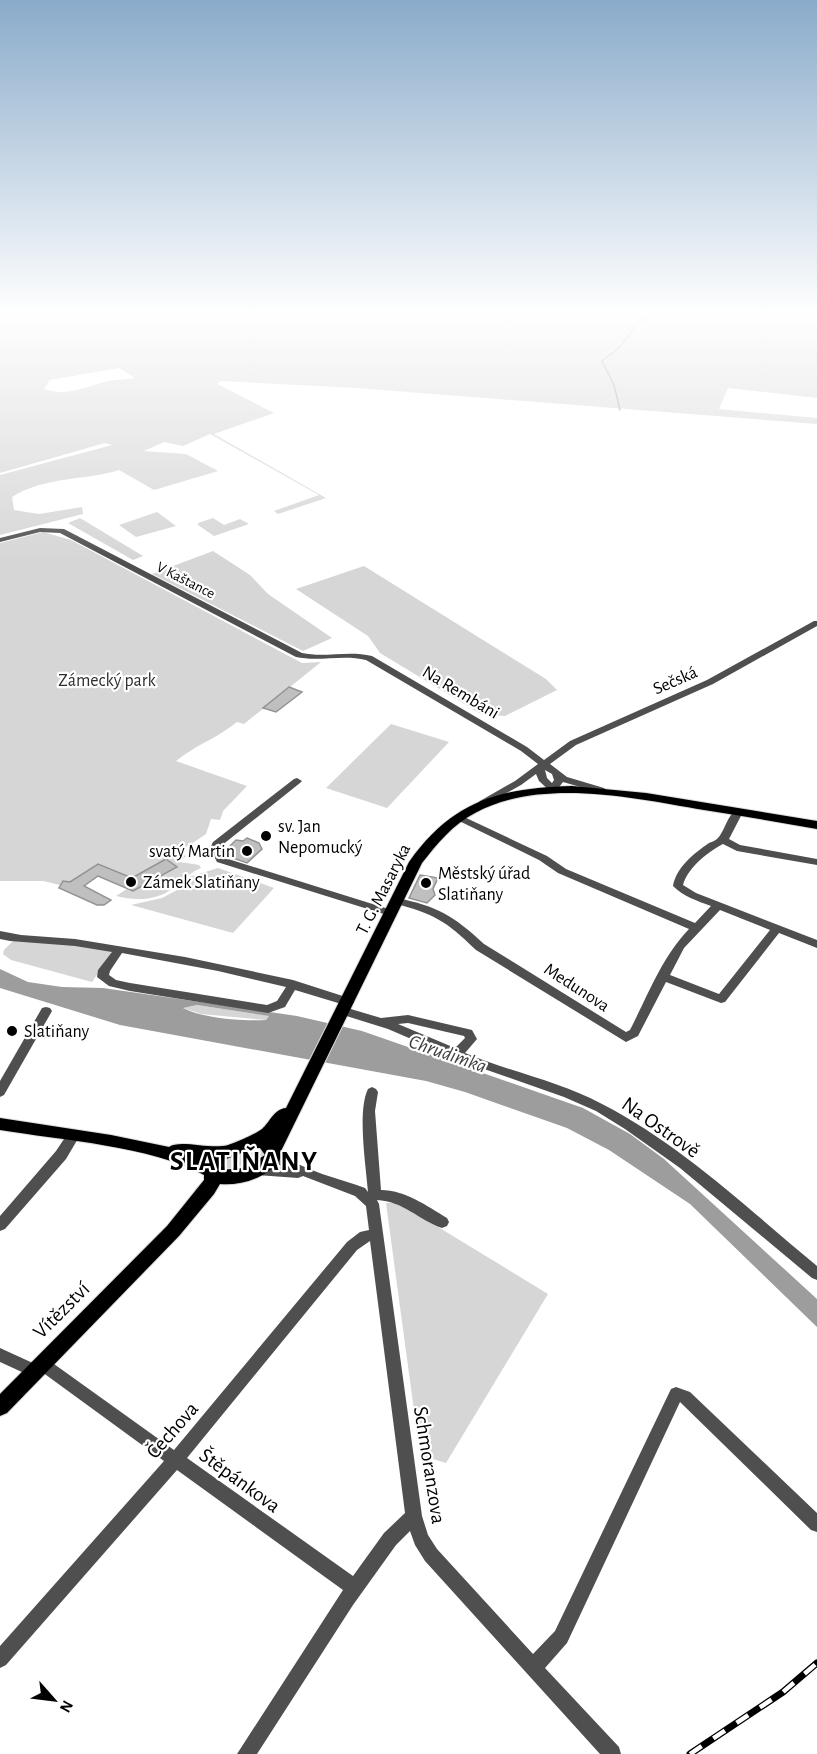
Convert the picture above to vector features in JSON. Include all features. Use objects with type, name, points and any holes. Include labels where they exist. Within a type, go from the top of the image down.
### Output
[{"type":"main road","name":"T. G. Masaryka","points":[[140,1148],[194,1162],[225,1179],[267,1164],[301,1091],[345,1010],[394,907],[425,849],[463,815],[510,795],[553,789],[607,790],[817,825]]},
{"type":"main road","name":"T. G. Masaryka","points":[[212,1172],[210,1166],[214,1158],[253,1142],[270,1131],[301,1091]]},
{"type":"main road","name":"T. G. Masaryka","points":[[0,1124],[140,1148],[210,1154],[230,1150]]},
{"type":"main road","points":[[253,1142],[265,1143],[274,1151]]},
{"type":"main road","name":"Vítězství","points":[[157,1248],[208,1189],[213,1180],[212,1172]]},
{"type":"main road","name":"Vítězství","points":[[0,1407],[157,1248],[221,1188],[247,1172]]},
{"type":"street","name":"V Kaštance","points":[[0,540],[40,530],[65,532],[299,655],[317,657],[359,655]]},
{"type":"street","name":"Sečská","points":[[463,815],[518,783],[573,743],[710,682],[817,623]]},
{"type":"street","name":"Na Rembáni","points":[[359,655],[376,661],[542,765]]},
{"type":"street","points":[[556,773],[559,780],[553,789],[541,777],[542,765],[583,786],[607,790]]},
{"type":"street","points":[[297,781],[217,844],[216,850],[224,863],[349,898],[394,907]]},
{"type":"street","points":[[724,840],[738,812]]},
{"type":"street","points":[[463,815],[543,858],[562,871],[694,927]]},
{"type":"street","points":[[724,840],[736,848],[817,862]]},
{"type":"street","points":[[724,840],[708,847],[677,884],[687,893],[717,906],[817,944]]},
{"type":"street","name":"Medunova","points":[[394,907],[442,914],[463,928],[480,947],[625,1038],[634,1033],[679,946],[694,927],[717,906]]},
{"type":"street","points":[[662,976],[722,999],[776,929]]},
{"type":"street","name":"Na Ostrově","points":[[0,935],[27,940],[78,943],[293,984],[345,1010],[600,1108],[687,1168],[817,1274]]},
{"type":"street","points":[[119,950],[104,970],[103,977],[113,983],[140,989],[268,1009],[281,1004],[293,984]]},
{"type":"street","points":[[0,1092],[46,1011]]},
{"type":"street","name":"Na Ostrově","points":[[381,1022],[408,1019],[468,1033],[471,1039],[457,1054]]},
{"type":"street","points":[[371,1196],[369,1111],[372,1092]]},
{"type":"street","points":[[0,1225],[61,1155],[73,1137]]},
{"type":"street","points":[[274,1151],[292,1167],[371,1196],[400,1200],[442,1222]]},
{"type":"street","points":[[247,1172],[278,1170],[323,1179]]},
{"type":"street","name":"Schmoranzova","points":[[371,1196],[418,1533],[431,1555],[612,1754]]},
{"type":"street","name":"Čechova","points":[[0,1659],[175,1460],[352,1246],[365,1236],[376,1234]]},
{"type":"street","name":"Štěpánkova","points":[[0,1355],[38,1368],[175,1460],[355,1588]]},
{"type":"street","points":[[534,1667],[561,1637],[678,1394],[685,1397],[732,1440],[817,1524]]},
{"type":"street","points":[[246,1754],[355,1588],[390,1539],[414,1516]]},
{"type":"green space","points":[[0,396],[240,396],[274,413],[214,434],[326,498],[278,514],[274,511],[319,495],[210,434],[183,446],[164,442],[144,451],[186,454],[218,471],[154,490],[119,470],[38,485],[12,497],[14,510],[39,514],[82,507],[83,514],[0,535],[0,475],[112,445],[105,443],[0,473]]},
{"type":"green space","points":[[457,396],[725,396],[719,409],[817,418],[817,424]]},
{"type":"green space","points":[[157,512],[176,526],[136,537],[119,525]]},
{"type":"green space","points":[[80,518],[143,556],[133,560],[68,523]]},
{"type":"green space","points":[[213,518],[224,525],[240,519],[249,524],[214,536],[198,525],[198,523]]},
{"type":"green space","name":"Zámecký park","points":[[43,532],[71,540],[302,663],[321,662],[244,724],[237,722],[176,761],[247,786],[223,811],[220,820],[211,819],[206,834],[179,852],[186,856],[180,862],[199,865],[201,868],[161,895],[139,899],[116,896],[127,889],[133,891],[176,867],[166,859],[132,879],[98,864],[70,883],[63,881],[60,885],[43,881],[0,881],[0,543]]},
{"type":"green space","points":[[213,551],[250,575],[268,594],[332,638],[303,651],[152,574]]},
{"type":"green space","points":[[364,566],[546,679],[557,690],[505,716],[481,714],[380,653],[368,636],[296,589]]},
{"type":"green space","points":[[391,724],[449,742],[387,808],[326,788]]},
{"type":"green space","points":[[218,868],[274,888],[233,933],[131,905],[162,898],[179,889],[189,877]]},
{"type":"green space","points":[[14,940],[58,943],[113,951],[92,982],[11,960],[3,954]]},
{"type":"green space","points":[[197,1005],[270,1016],[266,1020],[201,1014],[183,1008]]},
{"type":"green space","points":[[251,1150],[263,1151],[264,1156],[234,1169],[222,1168],[227,1159]]},
{"type":"green space","points":[[397,1202],[548,1294],[446,1463],[420,1455],[386,1203]]},
{"type":"shaded area","points":[[0,969],[28,982],[62,987],[103,988],[297,1016],[362,1031],[583,1108],[630,1134],[664,1159],[817,1299],[817,1327],[690,1204],[609,1150],[567,1128],[465,1092],[426,1081],[120,1025],[0,988]],"holes":[[[197,1005],[269,1016],[266,1020],[224,1018],[202,1015],[183,1008]]]},
{"type":"building","points":[[289,687],[302,692],[276,712],[263,708]]},
{"type":"building","name":"svatý Martin","points":[[247,838],[259,843],[262,849],[247,863],[227,856],[225,851],[236,840],[243,841]]},
{"type":"building","name":"Zámek Slatiňany","points":[[166,859],[177,867],[133,891],[98,876],[84,886],[111,900],[104,905],[97,905],[59,888],[63,881],[70,882],[98,864],[132,878]]},
{"type":"building","name":"Městský úřad Slatiňany","points":[[420,875],[438,878],[433,889],[435,895],[427,903],[409,898]]},
{"type":"waterway","points":[[617,396],[620,410]]},
{"type":"railway","points":[[690,1754],[783,1692],[817,1663]]},
{"type":"place","name":"sv. Jan Nepomucký","points":[[266,836]]},
{"type":"place","name":"svatý Martin","points":[[247,851]]},
{"type":"place","name":"Zámek Slatiňany","points":[[131,882]]},
{"type":"place","name":"Městský úřad Slatiňany","points":[[426,883]]},
{"type":"place","name":"Slatiňany","points":[[12,1031]]},
{"type":"district","name":"SLATIŇANY","points":[[244,1160]]},
{"type":"water label","name":"Chrudimka","points":[[448,1053]]}]
